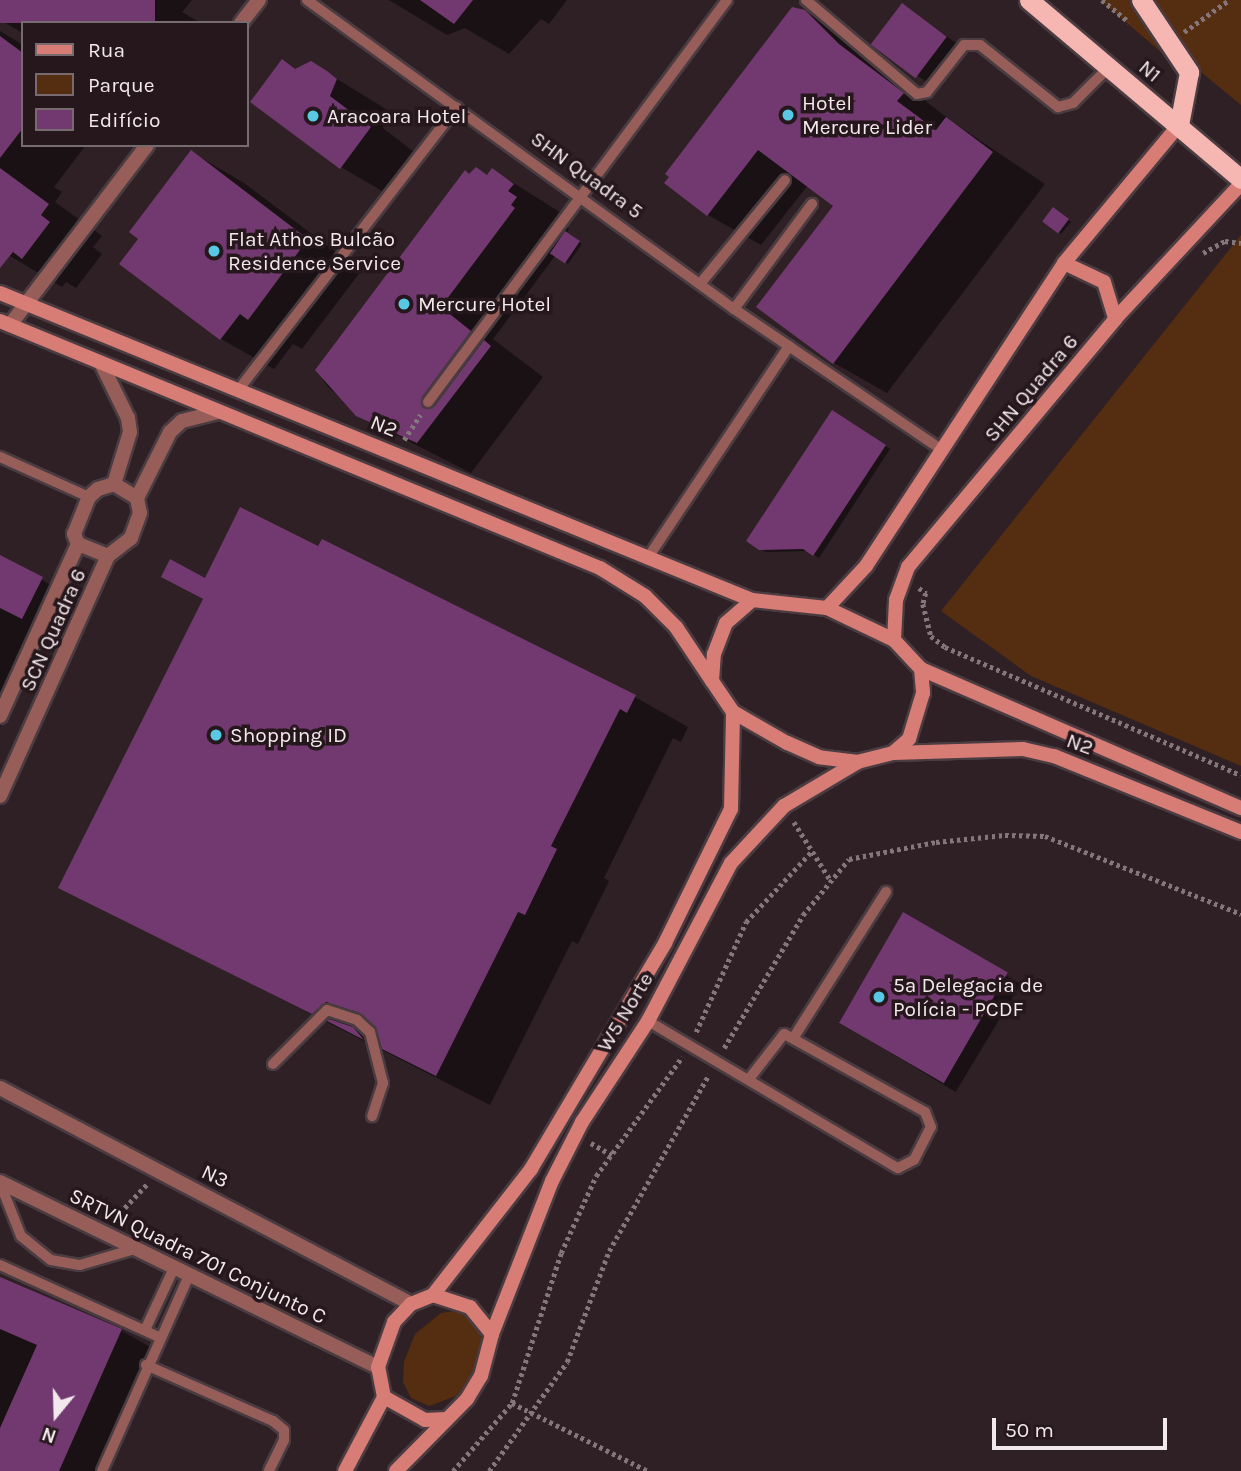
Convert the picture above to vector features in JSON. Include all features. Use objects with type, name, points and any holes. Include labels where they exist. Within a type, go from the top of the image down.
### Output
[{"type":"highway","name":"N1","points":[[1029,0],[1179,125],[1241,182]]},
{"type":"highway","points":[[1141,0],[1172,40],[1189,72],[1179,125]]},
{"type":"main road","points":[[827,608],[866,566],[1064,263],[1179,125]]},
{"type":"main road","name":"SHN Quadra 6","points":[[894,640],[896,600],[905,577],[1115,319],[1241,182]]},
{"type":"main road","points":[[1064,263],[1085,270],[1104,282],[1115,319]]},
{"type":"main road","name":"N2","points":[[0,293],[752,600]]},
{"type":"main road","points":[[5,323],[600,568],[645,596],[676,627],[712,681],[733,712],[819,757],[858,762],[893,752],[909,739],[918,719],[923,693],[921,668],[894,640],[827,608],[752,600],[726,623],[715,654],[712,681]]},
{"type":"main road","name":"N2","points":[[921,668],[1241,808]]},
{"type":"main road","name":"W5 Norte","points":[[433,1295],[531,1169],[665,943],[731,809],[733,712]]},
{"type":"main road","name":"N2","points":[[893,752],[1023,749],[1054,756],[1241,832]]},
{"type":"main road","name":"W5 Norte","points":[[492,1334],[552,1181],[582,1122],[648,1021],[731,863],[785,806],[858,762]]},
{"type":"main road","points":[[345,1471],[383,1397],[379,1367],[394,1322],[411,1304],[433,1295],[470,1307],[492,1334],[481,1376],[467,1399],[396,1471]]},
{"type":"main road","points":[[383,1397],[425,1420],[446,1419]]},
{"type":"street","points":[[243,21],[259,0]]},
{"type":"street","points":[[5,323],[26,303],[145,147]]},
{"type":"street","points":[[0,716],[78,544],[74,534],[89,497],[114,484],[130,432],[128,418],[101,363]]},
{"type":"street","points":[[78,544],[108,556],[131,538],[140,513],[136,498],[170,432],[182,421],[218,412]]},
{"type":"street","points":[[114,484],[136,498]]},
{"type":"street","name":"SCN Quadra 6","points":[[0,796],[108,556]]},
{"type":"street","name":"N3","points":[[0,1088],[72,1122],[157,1173],[411,1304]]},
{"type":"street","name":"SRTVN Quadra 701 Conjunto C","points":[[0,1183],[379,1367]]},
{"type":"lane","name":"SHN Quadra 5","points":[[307,0],[582,195],[734,309],[942,450]]},
{"type":"lane","points":[[806,0],[917,94],[927,92],[964,45],[980,45],[1058,107],[1073,103],[1109,67]]},
{"type":"lane","points":[[428,402],[723,1]]},
{"type":"lane","points":[[239,389],[457,107]]},
{"type":"lane","points":[[700,284],[785,180]]},
{"type":"lane","points":[[734,309],[812,204]]},
{"type":"lane","points":[[647,558],[789,346]]},
{"type":"lane","points":[[0,457],[89,497]]},
{"type":"lane","points":[[794,1037],[886,892]]},
{"type":"lane","points":[[274,1064],[327,1010],[357,1020],[370,1032],[383,1083],[372,1116]]},
{"type":"lane","points":[[648,1021],[898,1168],[914,1160],[931,1127],[925,1112],[794,1037],[784,1034],[777,1039],[749,1079]]},
{"type":"lane","points":[[0,1183],[21,1236],[51,1260],[80,1265],[138,1248]]},
{"type":"lane","points":[[0,1265],[159,1337]]},
{"type":"lane","points":[[145,1329],[174,1268]]},
{"type":"lane","points":[[102,1471],[146,1365],[188,1276]]},
{"type":"lane","points":[[146,1365],[274,1421],[284,1430],[284,1440],[269,1471]]},
{"type":"path","points":[[1172,40],[1229,0]]},
{"type":"path","points":[[1185,245],[1201,254],[1225,241],[1241,243]]},
{"type":"path","points":[[396,453],[428,402]]},
{"type":"path","points":[[905,577],[926,593],[923,604],[931,636],[945,647],[1241,775]]},
{"type":"path","points":[[785,806],[831,881]]},
{"type":"path","points":[[453,1471],[512,1403],[561,1254],[596,1176],[689,1047],[746,922],[811,852]]},
{"type":"path","points":[[102,1232],[157,1173]]},
{"type":"path","points":[[512,1403],[648,1471]]},
{"type":"green space","points":[[1100,0],[1241,0],[1241,105],[1156,35],[1182,70]]},
{"type":"green space","points":[[1241,235],[1241,766],[1031,676],[941,611]]},
{"type":"green space","points":[[461,1310],[478,1324],[483,1347],[476,1375],[456,1396],[429,1406],[411,1398],[403,1382],[404,1362],[415,1334],[441,1313]]},
{"type":"building","points":[[0,0],[155,0],[155,21],[0,23]]},
{"type":"building","points":[[420,0],[473,0],[454,24]]},
{"type":"building","points":[[902,3],[947,37],[915,78],[871,45]]},
{"type":"building","points":[[792,7],[805,10],[839,44],[904,93],[897,101],[936,130],[946,117],[993,152],[833,364],[756,307],[833,206],[758,150],[707,216],[664,183],[669,177],[665,174]]},
{"type":"building","points":[[0,36],[21,52],[21,131],[0,158]]},
{"type":"building","name":"Aracoara Hotel","points":[[282,59],[295,69],[311,61],[327,71],[337,79],[330,96],[371,127],[340,169],[250,102]]},
{"type":"building","name":"Flat Athos Bulcão Residence Service","points":[[191,150],[308,239],[248,320],[240,314],[220,340],[119,264],[138,239],[129,232]]},
{"type":"building","name":"Mercure Hotel","points":[[476,167],[487,175],[492,168],[514,184],[508,191],[517,197],[511,205],[515,208],[441,307],[471,331],[422,397],[423,408],[434,407],[484,340],[491,346],[417,443],[356,416],[315,370],[465,170],[469,174]]},
{"type":"building","points":[[0,168],[49,204],[41,215],[50,222],[22,259],[13,252],[0,268]]},
{"type":"building","points":[[1053,207],[1069,219],[1058,233],[1042,221]]},
{"type":"building","points":[[565,231],[580,241],[565,263],[550,253]]},
{"type":"building","points":[[832,410],[886,445],[813,556],[803,549],[759,550],[746,541]]},
{"type":"building","points":[[240,507],[318,546],[322,539],[636,695],[627,713],[620,709],[551,846],[557,849],[525,915],[518,912],[436,1076],[382,1049],[376,1027],[360,1013],[326,1002],[312,1014],[58,888],[203,599],[161,577],[170,559],[205,578]]},
{"type":"building","points":[[0,555],[43,577],[22,619],[0,608]]},
{"type":"building","name":"5ª Delegacia de Polícia - PCDF","points":[[903,912],[1008,972],[944,1083],[839,1023]]},
{"type":"building","points":[[329,1019],[353,1027],[364,1040],[327,1021]]},
{"type":"building","points":[[0,1277],[122,1329],[59,1471],[0,1471],[0,1428],[37,1345],[0,1329]]},
{"type":"place","name":"Hotel Mercure Lider","points":[[788,115]]},
{"type":"place","name":"Aracoara Hotel","points":[[313,116]]},
{"type":"place","name":"Flat Athos Bulcão Residence Service","points":[[214,251]]},
{"type":"place","name":"Mercure Hotel","points":[[404,304]]},
{"type":"place","name":"Shopping ID","points":[[216,735]]},
{"type":"place","name":"5ª Delegacia de Polícia - PCDF","points":[[879,997]]}]
